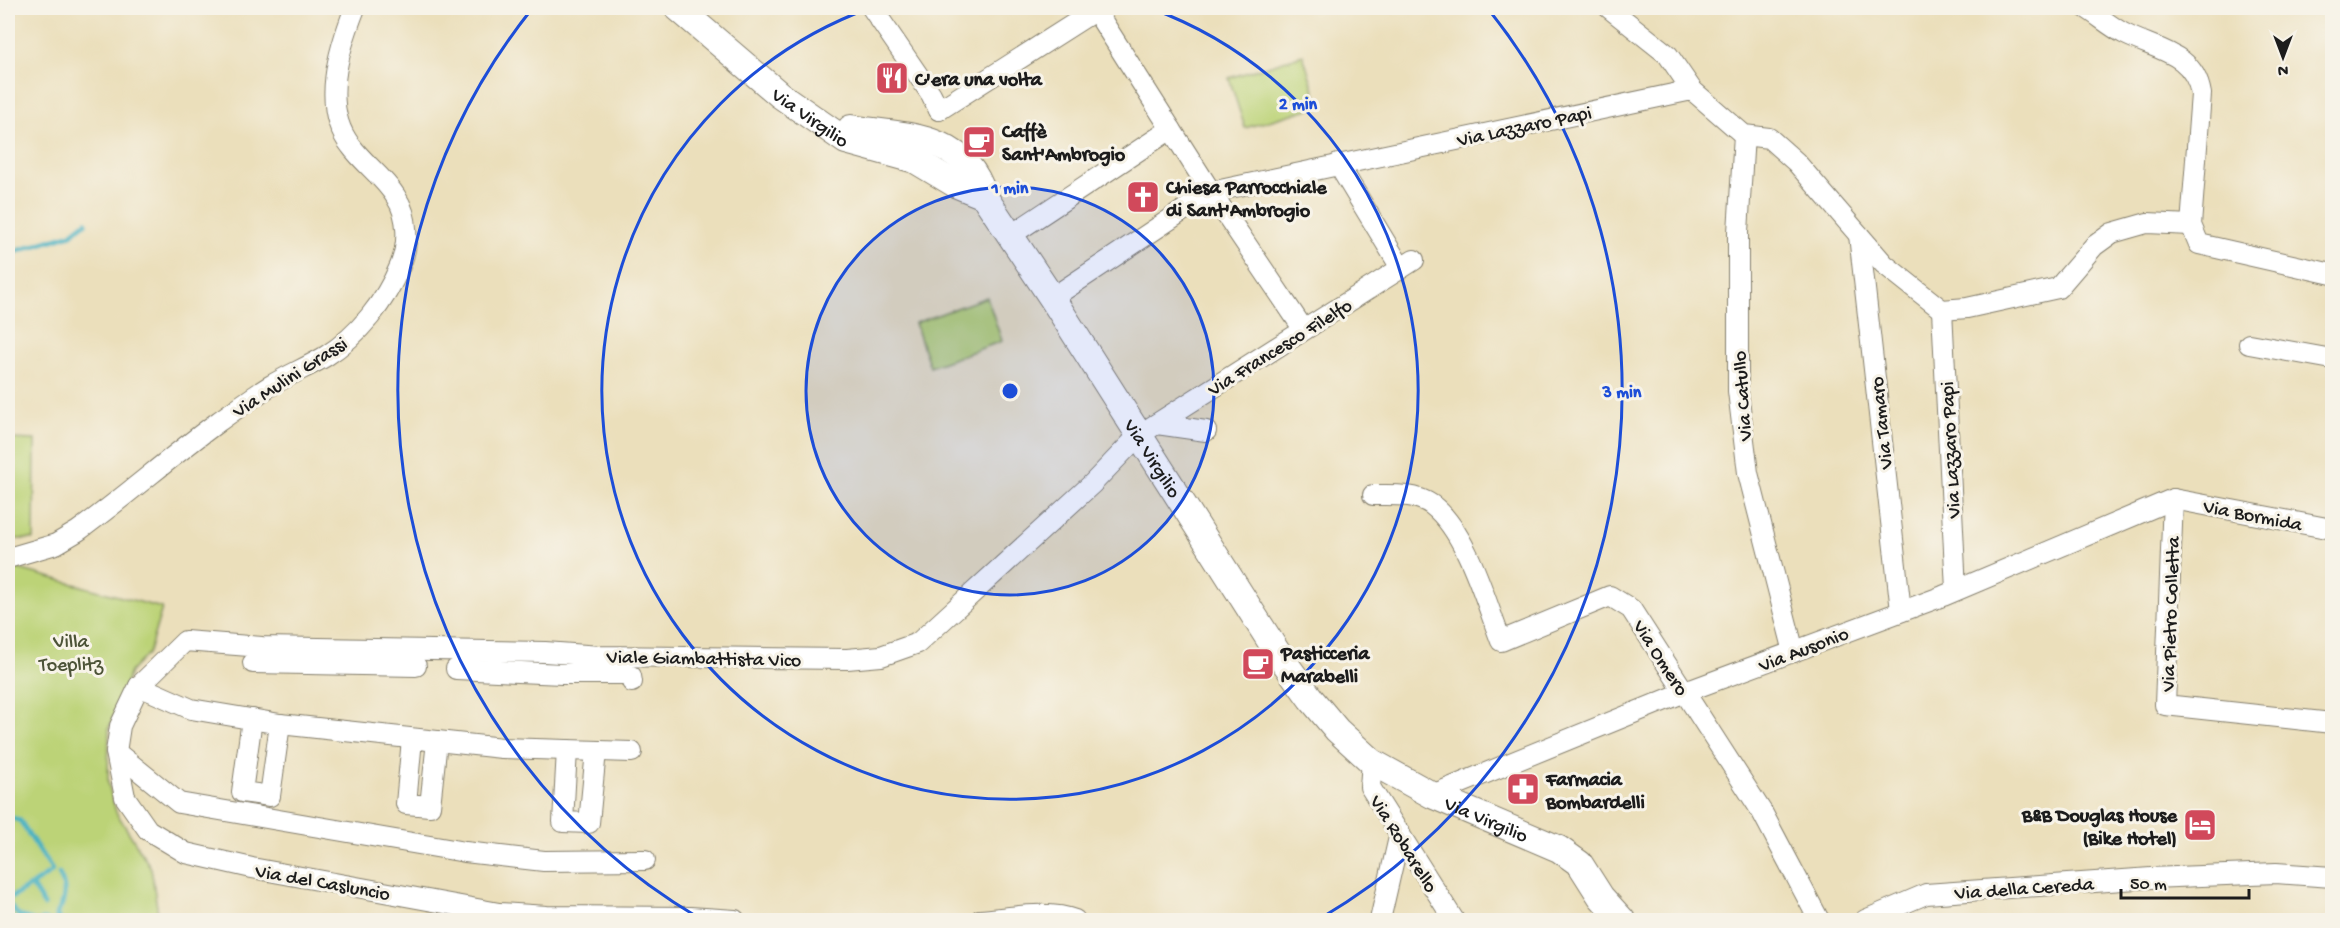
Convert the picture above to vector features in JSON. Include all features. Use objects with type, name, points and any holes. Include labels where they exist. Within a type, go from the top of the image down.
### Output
[{"type":"main road","name":"Via Virgilio","points":[[678,8],[780,95],[818,123],[920,150],[952,151],[972,169],[979,179],[984,196],[1052,298],[1148,429],[1280,655],[1311,699],[1337,730],[1371,762],[1432,795],[1559,849],[1580,864],[1601,897],[1622,921]]},
{"type":"street","name":"Via Mulini Grassi","points":[[8,558],[56,544],[78,531],[238,408],[272,385],[327,355],[364,324],[380,303],[395,279],[404,256],[407,232],[403,212],[397,198],[387,184],[351,148],[339,126],[335,96],[336,80],[345,34],[355,8]]},
{"type":"street","points":[[872,8],[931,94],[939,110]]},
{"type":"street","points":[[1609,8],[1668,55],[1692,90],[1744,135],[1769,138],[1790,156],[1884,264],[1942,310],[1968,308],[2058,288],[2094,246],[2112,233],[2147,223],[2191,225]]},
{"type":"street","points":[[2086,8],[2124,34],[2172,54],[2188,65],[2198,79],[2200,94],[2191,225],[2199,244],[2332,274]]},
{"type":"street","points":[[920,150],[939,110],[1094,10],[1211,192],[1304,330]]},
{"type":"street","name":"Via Lazzaro Papi","points":[[1052,298],[1211,192],[1692,90]]},
{"type":"street","points":[[1011,236],[1171,129]]},
{"type":"street","name":"Via Catullo","points":[[1744,135],[1738,232],[1738,391],[1748,473],[1794,652]]},
{"type":"street","name":"Via Francesco Filelfo","points":[[1148,429],[1408,264],[1338,164]]},
{"type":"street","name":"Via Tamaro","points":[[1859,235],[1901,611]]},
{"type":"street","name":"Via Lazzaro Papi","points":[[1942,310],[1956,590]]},
{"type":"street","points":[[2249,344],[2332,359]]},
{"type":"street","points":[[1148,429],[1206,432]]},
{"type":"street","name":"Viale Giambattista Vico","points":[[185,641],[262,646],[338,662],[545,652],[611,656],[847,659],[881,656],[918,643],[1092,484],[1148,429]]},
{"type":"street","name":"Via Omero","points":[[1373,495],[1404,495],[1431,505],[1459,534],[1501,641],[1611,596],[1631,609],[1762,812],[1819,921]]},
{"type":"street","name":"Via Ausonio","points":[[1432,795],[1685,692],[1956,590],[2173,499]]},
{"type":"street","name":"Via Bormida","points":[[2173,499],[2332,529]]},
{"type":"street","name":"Via Pietro Colletta","points":[[2173,499],[2166,705],[2332,723]]},
{"type":"street","name":"Via del Casluncio","points":[[185,641],[139,686],[120,726],[116,752],[124,797],[148,830],[186,853],[252,868],[499,913],[547,916],[690,917],[735,921]]},
{"type":"street","points":[[545,652],[545,676]]},
{"type":"street","points":[[253,663],[338,662],[416,666]]},
{"type":"street","points":[[456,669],[545,676],[626,674],[631,676],[632,682]]},
{"type":"street","points":[[139,686],[191,709],[280,724],[506,748],[632,752]]},
{"type":"street","points":[[252,719],[242,792],[270,796],[280,724]]},
{"type":"street","points":[[412,739],[406,804],[430,806],[436,741]]},
{"type":"street","points":[[567,750],[563,822],[589,823],[596,751]]},
{"type":"street","points":[[116,752],[179,803],[465,852],[544,861],[645,860]]},
{"type":"street","points":[[246,758],[275,761]]},
{"type":"street","name":"Via Robarello","points":[[1371,762],[1370,787],[1454,921]]},
{"type":"street","points":[[409,771],[433,774]]},
{"type":"street","points":[[565,786],[592,788]]},
{"type":"street","points":[[1380,921],[1400,833]]},
{"type":"street","name":"Via della Cereda","points":[[1865,921],[1926,894],[2151,878],[2276,873],[2332,877]]},
{"type":"street","points":[[980,921],[1042,916],[1065,916],[1075,921]]},
{"type":"green space","points":[[1303,55],[1319,106],[1245,128],[1229,78]]},
{"type":"green space","points":[[987,297],[1002,341],[930,367],[915,323]]},
{"type":"green space","points":[[8,439],[35,440],[34,539],[8,539]]},
{"type":"green space","name":"Villa Toeplitz","points":[[8,566],[162,608],[149,652],[130,672],[109,728],[108,783],[116,812],[151,868],[159,920],[8,920]]},
{"type":"waterway","points":[[8,254],[71,234],[86,222]]},
{"type":"waterway","points":[[8,817],[19,820]]},
{"type":"waterway","points":[[21,822],[35,844]]},
{"type":"waterway","points":[[37,847],[52,870]]},
{"type":"waterway","points":[[33,884],[51,872]]},
{"type":"waterway","points":[[59,874],[64,889],[62,905],[56,915],[60,920]]},
{"type":"waterway","points":[[12,897],[30,886]]},
{"type":"waterway","points":[[32,886],[44,905]]},
{"type":"waterway","points":[[9,904],[19,916],[32,920]]},
{"type":"place","name":"C'era una volta","points":[[892,78]]},
{"type":"place","name":"Caffè Sant'Ambrogio","points":[[979,142]]},
{"type":"place","name":"Chiesa Parrocchiale di Sant'Ambrogio","points":[[1143,197]]},
{"type":"place","name":"Pasticceria Marabelli","points":[[1258,664]]},
{"type":"place","name":"Farmacia Bombardelli","points":[[1523,789]]},
{"type":"place","name":"B&B Douglas House (Bike Hotel)","points":[[2200,825]]}]
